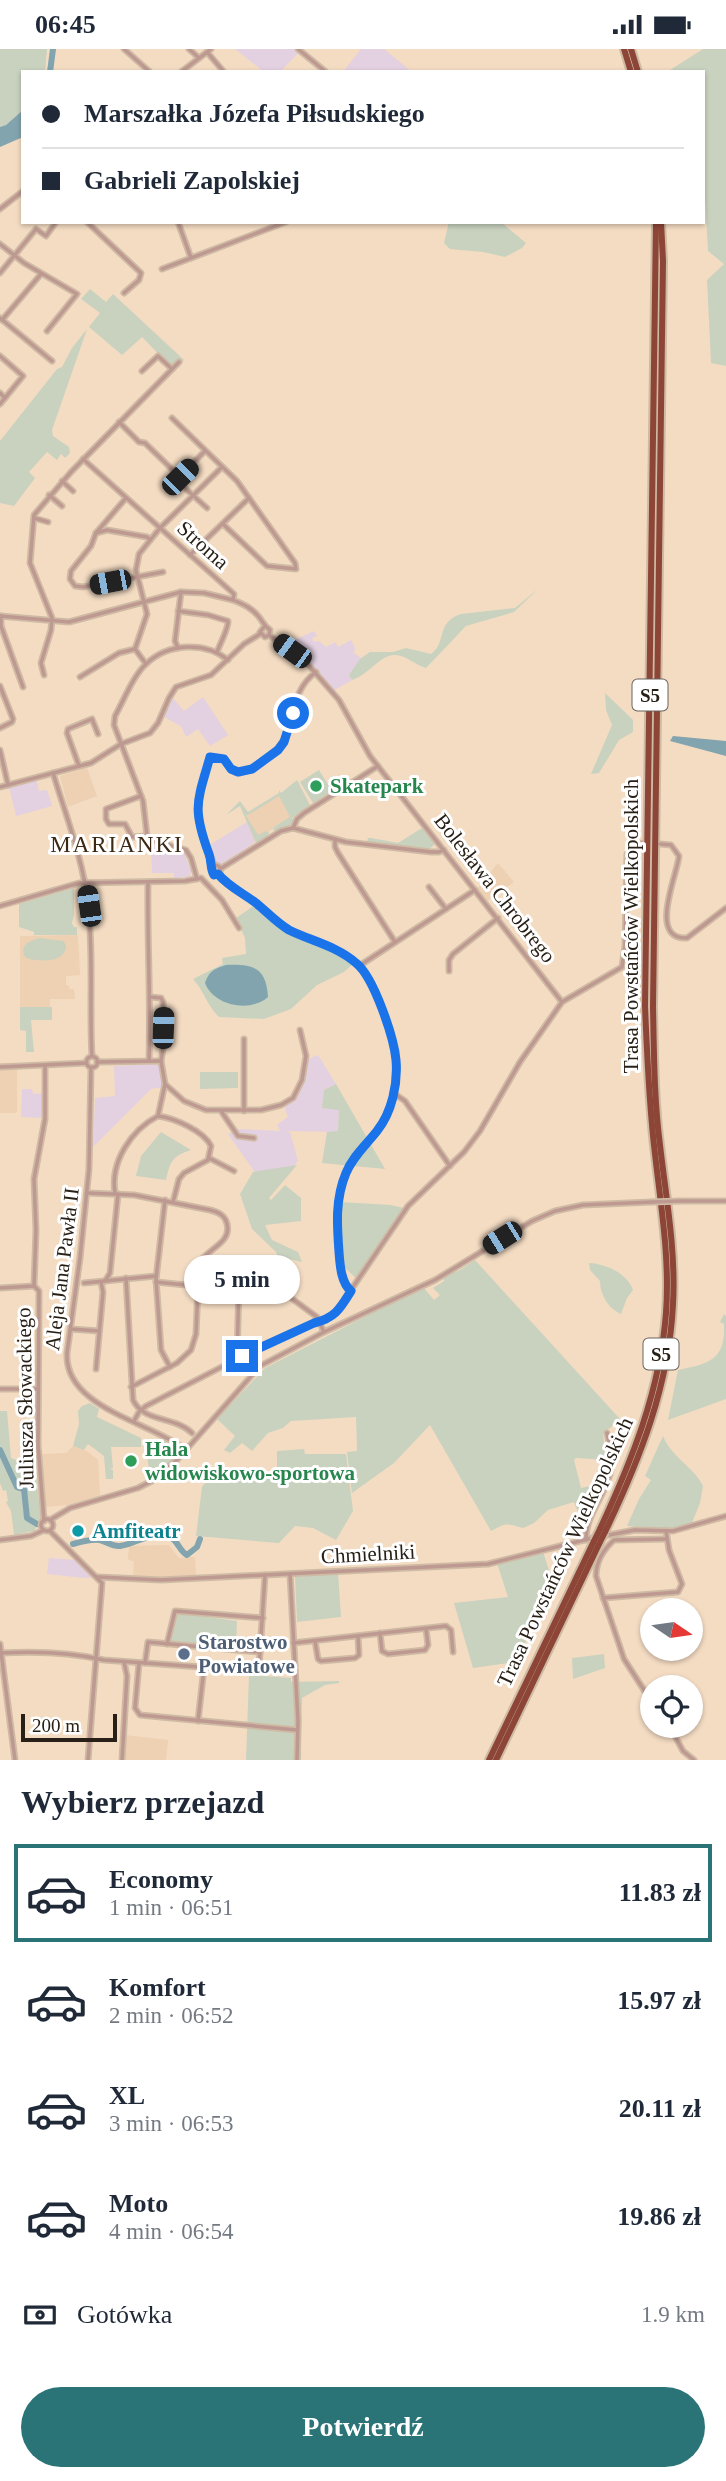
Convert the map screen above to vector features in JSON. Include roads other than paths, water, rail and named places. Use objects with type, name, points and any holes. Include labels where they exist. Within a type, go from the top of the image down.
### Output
[{"type":"highway","points":[[624,49],[630,70]]},
{"type":"highway","points":[[631,49],[637,70]]},
{"type":"highway","name":"Trasa Powstańców Wielkopolskich","points":[[602,1530],[652,1401],[663,1338],[667,1293],[665,1237],[647,1066],[645,1006],[656,224]]},
{"type":"highway","name":"Trasa Powstańców Wielkopolskich","points":[[489,1760],[593,1541],[602,1530],[636,1465],[656,1406],[667,1354],[673,1305],[672,1247],[657,1121],[653,1007],[662,224]]},
{"type":"highway","name":"Trasa Powstańców Wielkopolskich","points":[[496,1760],[593,1541]]},
{"type":"street","points":[[124,49],[147,70]]},
{"type":"street","points":[[189,49],[199,58]]},
{"type":"street","points":[[299,49],[325,70]]},
{"type":"street","points":[[184,70],[209,51],[223,70]]},
{"type":"street","points":[[1,206],[21,192]]},
{"type":"street","points":[[0,274],[36,229],[46,236],[55,224]]},
{"type":"street","points":[[92,224],[141,273],[139,280],[124,293]]},
{"type":"street","points":[[178,224],[191,258]]},
{"type":"street","points":[[162,269],[283,224]]},
{"type":"street","points":[[0,244],[41,274],[77,294],[47,331]]},
{"type":"street","points":[[41,274],[1,319],[52,361]]},
{"type":"street","points":[[0,356],[23,376],[0,404]]},
{"type":"street","points":[[142,371],[158,356],[172,369]]},
{"type":"street","points":[[44,675],[41,663],[52,622],[49,608],[30,567],[33,517],[62,481],[179,362]]},
{"type":"street","points":[[0,393],[5,398]]},
{"type":"street","points":[[172,418],[249,498],[295,563],[296,569],[267,566],[223,524]]},
{"type":"street","points":[[119,422],[139,443],[145,443],[207,508]]},
{"type":"street","points":[[172,484],[206,451]]},
{"type":"street","name":"Stroma","points":[[83,459],[234,594],[233,600],[249,608],[260,618],[264,627]]},
{"type":"street","points":[[135,649],[147,619],[137,559],[160,528],[222,467]]},
{"type":"street","points":[[62,481],[73,491]]},
{"type":"street","points":[[49,495],[62,506]]},
{"type":"street","points":[[126,498],[96,533],[91,546],[71,571],[72,583],[83,587],[163,572]]},
{"type":"street","points":[[191,555],[249,498]]},
{"type":"street","points":[[33,517],[48,522]]},
{"type":"street","points":[[96,533],[107,530],[147,537],[150,540]]},
{"type":"street","points":[[23,687],[1,626],[1,616],[52,622],[85,619],[181,592],[204,593],[233,600]]},
{"type":"street","points":[[178,648],[175,641],[181,592]]},
{"type":"street","points":[[178,611],[228,621],[229,626],[221,638],[217,652]]},
{"type":"street","points":[[0,786],[101,759],[121,744],[153,730],[176,687],[211,675],[244,644],[260,634],[260,630],[264,627],[270,630],[265,637],[260,634]]},
{"type":"street","name":"Bolesława Chrobrego","points":[[269,635],[299,655],[344,707],[377,766],[562,1002]]},
{"type":"street","points":[[147,836],[141,796],[114,725],[115,716],[146,664],[156,657],[191,646],[217,652],[228,660]]},
{"type":"street","points":[[135,649],[146,664]]},
{"type":"street","points":[[80,677],[119,653],[135,649]]},
{"type":"street","points":[[213,869],[201,835],[197,812],[198,798],[210,757],[224,759],[231,769],[240,773],[252,769],[273,754],[284,742],[301,687],[316,673]]},
{"type":"street","points":[[0,686],[13,719],[0,728]]},
{"type":"street","points":[[79,767],[68,729],[92,719],[98,734]]},
{"type":"street","points":[[0,750],[8,785]]},
{"type":"street","points":[[293,828],[304,813],[377,766]]},
{"type":"street","points":[[53,773],[85,882],[90,921],[92,1056],[97,1062]]},
{"type":"street","points":[[141,796],[106,809],[109,824],[125,824],[132,837],[147,836],[186,850],[199,878],[222,900],[239,928]]},
{"type":"street","points":[[219,872],[281,831],[293,828],[335,840],[431,852],[444,850]]},
{"type":"street","points":[[335,840],[338,853],[395,942]]},
{"type":"street","points":[[134,1421],[140,1411],[237,1359],[336,1313],[408,1206],[450,1166],[480,1131],[520,1062],[562,1002],[622,967],[627,854],[633,846],[642,843]]},
{"type":"street","points":[[660,844],[671,845],[679,856],[667,899],[671,934],[679,939],[687,938],[726,908]]},
{"type":"street","points":[[213,869],[219,872],[229,886],[256,903],[287,929],[327,945],[359,966],[371,985],[394,1047],[397,1073],[390,1109],[381,1126],[347,1171],[338,1197],[341,1269],[345,1285],[351,1291]]},
{"type":"street","points":[[213,869],[219,872]]},
{"type":"street","points":[[0,906],[85,882],[185,881],[199,878],[213,869]]},
{"type":"street","points":[[148,882],[149,1060]]},
{"type":"street","points":[[429,887],[446,909]]},
{"type":"street","points":[[359,966],[476,889]]},
{"type":"street","points":[[449,971],[450,956],[498,918]]},
{"type":"street","points":[[96,1369],[103,1292],[110,1273],[117,1194],[114,1189],[121,1152],[145,1124],[158,1116],[166,1084],[161,1061],[164,1044],[163,1002],[150,997]]},
{"type":"street","points":[[166,1084],[189,1104],[206,1110],[244,1111],[281,1105],[294,1097],[302,1080],[306,1056],[300,1030]]},
{"type":"street","points":[[244,1039],[244,1111]]},
{"type":"street","points":[[0,1067],[86,1062],[92,1056]]},
{"type":"street","points":[[97,1062],[161,1061]]},
{"type":"street","points":[[86,1062],[92,1068],[97,1062]]},
{"type":"street","name":"Juliusza Słowackiego","points":[[45,1066],[45,1119],[34,1179],[34,1286],[39,1291],[38,1445],[43,1512],[49,1524]]},
{"type":"street","name":"Aleja Jana Pawła II","points":[[92,1068],[87,1193],[66,1359],[73,1377],[94,1402],[170,1438],[186,1450]]},
{"type":"street","points":[[394,1093],[405,1101],[450,1166]]},
{"type":"street","points":[[221,1111],[237,1136],[254,1138]]},
{"type":"street","points":[[158,1116],[171,1119],[205,1137],[211,1146],[209,1158],[204,1164],[184,1173],[173,1202]]},
{"type":"street","points":[[209,1158],[234,1171]]},
{"type":"street","points":[[87,1193],[117,1194],[173,1202],[214,1211],[222,1215],[226,1222],[224,1240],[205,1254],[199,1263],[194,1344],[184,1358],[131,1387]]},
{"type":"street","points":[[165,1201],[156,1282],[160,1343],[170,1367]]},
{"type":"street","points":[[0,1540],[37,1534],[70,1508],[150,1482],[166,1471],[186,1450],[260,1366],[324,1332],[435,1280],[548,1213],[583,1205],[726,1201]]},
{"type":"street","points":[[237,1359],[238,1290],[241,1273],[253,1261]]},
{"type":"street","points":[[110,1273],[118,1279]]},
{"type":"street","points":[[84,1283],[156,1276]]},
{"type":"street","points":[[126,1278],[133,1400],[140,1411],[179,1423],[192,1433]]},
{"type":"street","points":[[156,1282],[287,1294],[321,1321],[324,1332]]},
{"type":"street","points":[[0,1288],[34,1286]]},
{"type":"street","points":[[71,1329],[99,1331]]},
{"type":"street","points":[[0,1389],[38,1389]]},
{"type":"street","points":[[593,1541],[589,1524],[611,1473],[607,1433]]},
{"type":"street","name":"Chmielniki","points":[[98,1577],[161,1580],[494,1564],[635,1530],[683,1529],[726,1516]]},
{"type":"street","points":[[43,1529],[49,1524]]},
{"type":"street","points":[[49,1524],[98,1577],[103,1587],[88,1760]]},
{"type":"street","points":[[603,1598],[678,1592],[682,1584],[666,1539],[666,1531]]},
{"type":"street","points":[[640,1684],[627,1664],[596,1577],[596,1568],[607,1546],[614,1540],[666,1539]]},
{"type":"street","points":[[290,1574],[297,1760]]},
{"type":"street","points":[[1,1653],[66,1653],[145,1664],[256,1671],[259,1667],[265,1575]]},
{"type":"street","points":[[167,1644],[175,1611],[263,1618]]},
{"type":"street","points":[[293,1643],[449,1627],[453,1652]]},
{"type":"street","points":[[380,1633],[382,1651],[387,1654],[425,1650],[428,1646],[426,1629]]},
{"type":"street","points":[[315,1641],[318,1659],[321,1661],[355,1658],[359,1654],[358,1636]]},
{"type":"street","points":[[145,1664],[148,1642],[260,1653]]},
{"type":"street","points":[[0,1644],[15,1760]]},
{"type":"street","points":[[122,1760],[127,1676],[124,1662]]},
{"type":"street","points":[[139,1663],[135,1708],[138,1714],[297,1730]]},
{"type":"street","points":[[198,1721],[204,1668]]},
{"type":"street","points":[[676,1738],[683,1751],[694,1760]]},
{"type":"water","points":[[21,112],[21,138],[0,147],[0,127]]},
{"type":"water","points":[[673,736],[726,741],[726,756],[670,741]]},
{"type":"water","points":[[226,965],[244,965],[256,969],[264,979],[268,997],[252,1005],[243,1006],[224,1002],[216,997],[205,983],[212,971]]},
{"type":"waterway","points":[[50,70],[53,49]]},
{"type":"waterway","points":[[0,1450],[17,1487],[24,1489],[27,1518],[37,1524]]},
{"type":"waterway","points":[[73,1544],[100,1540],[120,1546],[162,1535],[174,1539],[187,1555],[197,1547],[200,1539]]},
{"type":"place","name":"Skatepark","points":[[316,786]]},
{"type":"place","name":"Hala widowiskowo-sportowa","points":[[131,1461]]},
{"type":"place","name":"Amfiteatr","points":[[78,1531]]},
{"type":"place","name":"Starostwo Powiatowe","points":[[184,1654]]},
{"type":"district","name":"MARIANKI","points":[[117,844]]}]
